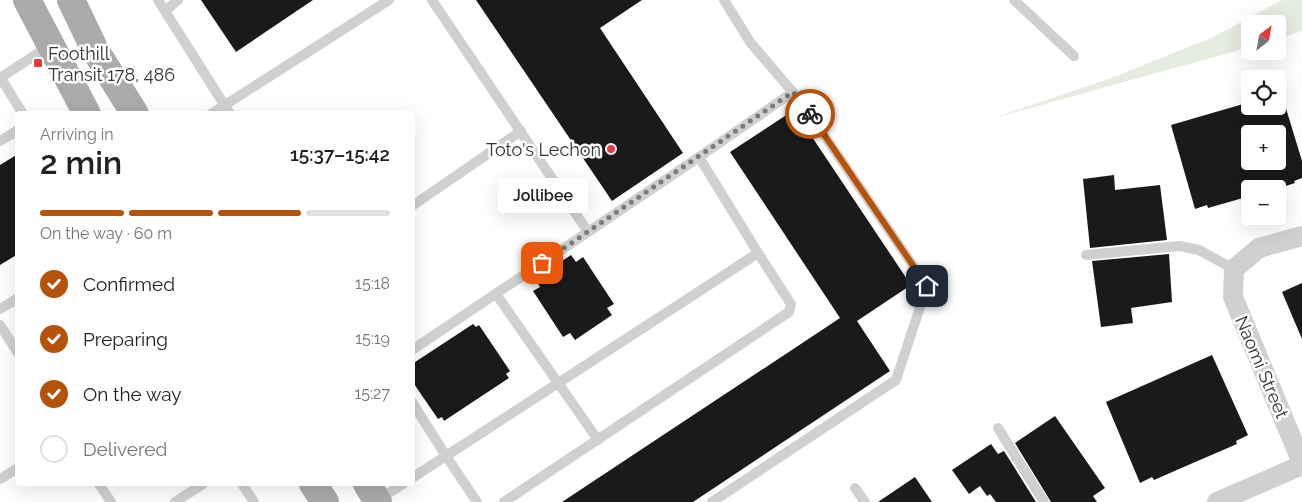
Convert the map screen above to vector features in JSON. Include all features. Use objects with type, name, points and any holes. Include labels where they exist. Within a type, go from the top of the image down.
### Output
[{"type":"main road","points":[[27,0],[85,111]]},
{"type":"main road","points":[[71,0],[95,50],[133,111]]},
{"type":"street","points":[[1234,269],[1258,248],[1302,236]]},
{"type":"street","name":"Naomi Street","points":[[1234,269],[1233,297],[1302,464]]},
{"type":"street","points":[[1217,502],[1302,464]]},
{"type":"lane","points":[[158,0],[227,110],[389,0]]},
{"type":"lane","points":[[165,11],[178,0]]},
{"type":"lane","points":[[432,0],[588,232]]},
{"type":"lane","points":[[712,502],[896,380],[927,286],[802,103],[750,42],[724,0]]},
{"type":"lane","points":[[1014,0],[1074,56]]},
{"type":"lane","points":[[21,111],[0,78],[50,45]]},
{"type":"lane","points":[[415,348],[793,92]]},
{"type":"lane","points":[[415,204],[521,131]]},
{"type":"lane","points":[[0,142],[15,132]]},
{"type":"lane","points":[[504,502],[789,312],[791,304],[699,157]]},
{"type":"lane","points":[[1086,255],[1178,246],[1199,250],[1234,269]]},
{"type":"lane","points":[[415,476],[758,253]]},
{"type":"lane","points":[[496,294],[598,440]]},
{"type":"lane","points":[[0,309],[15,300]]},
{"type":"lane","points":[[0,325],[15,349]]},
{"type":"lane","points":[[415,407],[477,502]]},
{"type":"lane","points":[[998,428],[1044,502]]},
{"type":"lane","points":[[0,479],[15,470]]},
{"type":"lane","points":[[100,486],[111,502]]},
{"type":"lane","points":[[175,502],[200,486]]},
{"type":"lane","points":[[243,486],[254,502]]},
{"type":"lane","points":[[374,496],[398,486]]},
{"type":"lane","points":[[856,488],[865,502]]},
{"type":"shaded area","points":[[1282,0],[1302,0],[1302,31],[1286,36],[1286,15],[1254,15]]},
{"type":"shaded area","points":[[1241,22],[1241,50],[991,119],[1114,77],[1213,37]]},
{"type":"building","points":[[201,0],[313,0],[236,52]]},
{"type":"building","points":[[476,0],[642,0],[600,28],[683,153],[612,201]]},
{"type":"building","points":[[1241,105],[1241,115],[1286,115],[1286,108],[1302,161],[1302,178],[1286,186],[1286,180],[1241,180],[1241,199],[1208,208],[1207,205],[1195,209],[1171,125]]},
{"type":"building","points":[[794,110],[911,285],[857,321],[890,371],[693,502],[562,502],[840,318],[730,152]]},
{"type":"building","points":[[15,156],[15,256],[0,265],[0,165]]},
{"type":"building","points":[[1114,175],[1115,190],[1160,185],[1167,240],[1090,248],[1083,179]]},
{"type":"building","points":[[1169,254],[1172,302],[1131,308],[1133,323],[1101,327],[1092,261]]},
{"type":"building","points":[[571,255],[576,262],[583,257],[614,304],[607,308],[612,315],[575,340],[570,333],[563,337],[533,291],[540,287],[535,279]]},
{"type":"building","points":[[1302,283],[1302,339],[1282,292]]},
{"type":"building","points":[[473,324],[476,327],[479,325],[510,371],[506,374],[509,378],[444,421],[442,417],[438,419],[415,385],[415,362]]},
{"type":"building","points":[[1212,355],[1248,435],[1236,441],[1237,444],[1154,480],[1152,477],[1140,483],[1106,402]]},
{"type":"building","points":[[1055,416],[1105,488],[1093,496],[1097,502],[1051,502],[1015,443]]},
{"type":"building","points":[[991,444],[998,454],[1004,451],[1036,502],[996,502],[990,494],[987,496],[980,486],[969,494],[952,470]]},
{"type":"building","points":[[915,477],[932,502],[878,502]]},
{"type":"way so far","points":[[542,263],[793,92],[810,114]]},
{"type":"place","name":"Foothill Transit 178, 486","points":[[38,63]]},
{"type":"place","name":"Toto's Lechon","points":[[611,149]]},
{"type":"place","name":"Jollibee","points":[[542,263]]},
{"type":"route","points":[[810,114],[927,286]]}]
